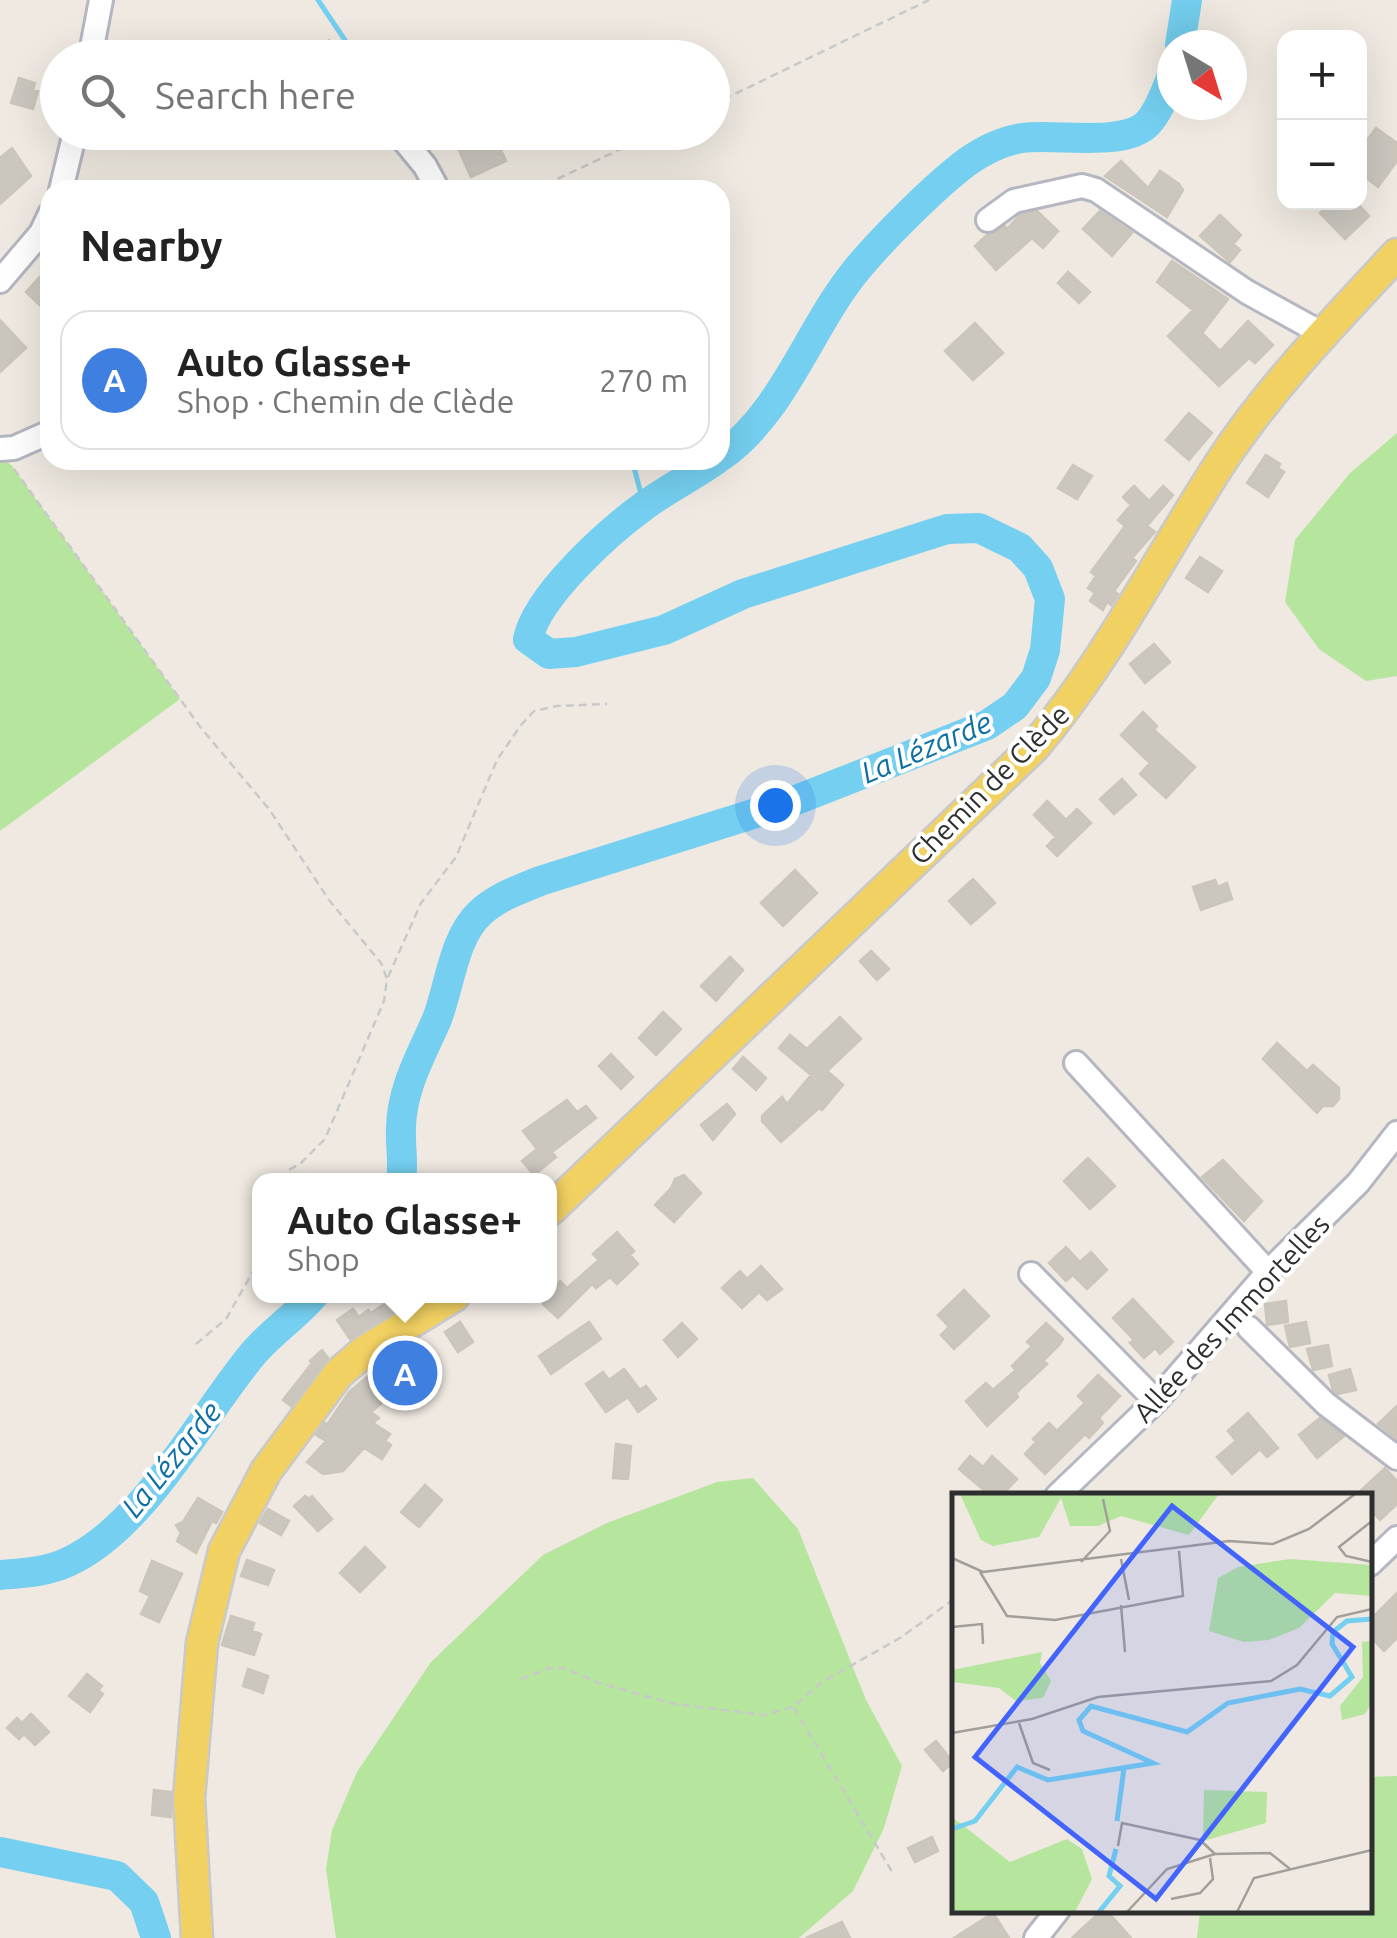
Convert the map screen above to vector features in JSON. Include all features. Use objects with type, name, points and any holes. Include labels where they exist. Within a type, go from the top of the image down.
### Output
[{"type":"main road","name":"Chemin de Clède","points":[[557,1203],[1034,747],[1072,703],[1268,395],[1397,254]]},
{"type":"main road","points":[[197,1938],[190,1779],[202,1643],[224,1552],[266,1470],[338,1374],[366,1350],[443,1303]]},
{"type":"street","points":[[93,40],[101,0]]},
{"type":"street","points":[[63,180],[71,150]]},
{"type":"street","points":[[411,150],[432,180]]},
{"type":"street","points":[[988,220],[1014,201],[1082,186],[1096,190],[1151,231],[1247,292],[1323,334]]},
{"type":"street","points":[[0,282],[40,234]]},
{"type":"street","points":[[6,458],[14,448],[40,436]]},
{"type":"street","points":[[1076,1063],[1268,1272]]},
{"type":"street","name":"Allée des Immortelles","points":[[1060,1493],[1156,1401],[1268,1272],[1358,1183],[1397,1132]]},
{"type":"street","points":[[1031,1274],[1156,1401]]},
{"type":"street","points":[[1249,1328],[1326,1404],[1397,1458]]},
{"type":"street","points":[[1372,1562],[1397,1538]]},
{"type":"street","points":[[1036,1938],[1056,1913]]},
{"type":"path","points":[[730,96],[929,0]]},
{"type":"path","points":[[555,180],[618,150]]},
{"type":"path","points":[[6,458],[201,728],[270,809],[328,900],[381,963],[387,979]]},
{"type":"path","points":[[288,1173],[324,1139],[384,1001],[387,979],[421,902],[456,857],[498,760],[521,725],[534,711],[606,704]]},
{"type":"path","points":[[196,1344],[226,1319],[252,1273]]},
{"type":"path","points":[[521,1679],[549,1668],[564,1668],[598,1683],[675,1704],[764,1715],[793,1707],[822,1682],[900,1638],[952,1600]]},
{"type":"path","points":[[793,1707],[894,1875]]},
{"type":"green space","points":[[1397,433],[1397,676],[1366,681],[1319,649],[1285,602],[1295,540],[1350,473]]},
{"type":"green space","points":[[0,455],[12,466],[180,699],[0,831]]},
{"type":"green space","points":[[753,1478],[798,1529],[866,1700],[902,1766],[884,1828],[853,1891],[799,1938],[336,1938],[326,1869],[332,1830],[357,1772],[431,1662],[543,1555],[607,1523],[717,1482]]},
{"type":"green space","points":[[1397,1776],[1397,1938],[1197,1938],[1200,1913],[1372,1913],[1372,1777]]},
{"type":"building","points":[[19,78],[35,83],[33,90],[38,91],[33,109],[11,103]]},
{"type":"building","points":[[1376,128],[1397,143],[1397,161],[1378,187],[1367,178],[1367,140]]},
{"type":"building","points":[[12,148],[31,176],[0,204],[0,158]]},
{"type":"building","points":[[459,150],[501,150],[506,161],[471,177]]},
{"type":"building","points":[[1121,161],[1148,188],[1160,171],[1179,184],[1183,190],[1167,217],[1105,176]]},
{"type":"building","points":[[1363,210],[1369,216],[1345,239],[1320,213]]},
{"type":"building","points":[[1037,211],[1058,231],[1043,248],[1032,238],[996,270],[975,246],[987,235],[1005,226],[1007,229],[1020,215]]},
{"type":"building","points":[[1100,211],[1132,233],[1112,256],[1083,229]]},
{"type":"building","points":[[1220,215],[1241,235],[1233,244],[1240,250],[1230,262],[1200,236]]},
{"type":"building","points":[[1172,261],[1228,299],[1202,333],[1220,351],[1248,321],[1273,345],[1255,363],[1249,358],[1219,386],[1168,336],[1193,310],[1157,282]]},
{"type":"building","points":[[1068,272],[1090,292],[1079,303],[1058,283]]},
{"type":"building","points":[[40,277],[40,305],[26,292]]},
{"type":"building","points":[[0,320],[26,348],[0,372]]},
{"type":"building","points":[[975,323],[1003,353],[973,380],[945,351]]},
{"type":"building","points":[[1189,413],[1212,433],[1189,460],[1166,440]]},
{"type":"building","points":[[1266,455],[1280,464],[1278,468],[1284,472],[1268,497],[1247,483]]},
{"type":"building","points":[[1073,465],[1092,476],[1077,499],[1058,488]]},
{"type":"building","points":[[1134,486],[1149,501],[1163,486],[1173,495],[1147,526],[1155,532],[1132,558],[1136,561],[1114,591],[1118,594],[1103,610],[1090,601],[1095,593],[1088,588],[1096,576],[1091,572],[1125,526],[1118,520],[1131,505],[1123,497]]},
{"type":"building","points":[[1200,557],[1222,571],[1208,592],[1186,578]]},
{"type":"building","points":[[1154,644],[1170,662],[1145,683],[1130,664]]},
{"type":"building","points":[[1143,712],[1157,726],[1154,730],[1195,767],[1166,798],[1140,774],[1150,763],[1121,735]]},
{"type":"building","points":[[1122,779],[1136,795],[1114,814],[1100,799]]},
{"type":"building","points":[[1047,801],[1066,820],[1077,809],[1091,823],[1057,856],[1047,846],[1056,837],[1034,815]]},
{"type":"building","points":[[795,870],[817,893],[783,926],[761,903]]},
{"type":"building","points":[[973,879],[995,903],[971,924],[949,901]]},
{"type":"building","points":[[1215,880],[1218,887],[1227,883],[1232,899],[1201,910],[1193,887]]},
{"type":"building","points":[[871,951],[889,969],[877,980],[860,961]]},
{"type":"building","points":[[730,957],[743,970],[716,1001],[701,986]]},
{"type":"building","points":[[663,1012],[681,1029],[656,1055],[639,1038]]},
{"type":"building","points":[[840,1017],[861,1039],[827,1071],[843,1085],[822,1110],[819,1108],[781,1142],[762,1116],[782,1097],[787,1104],[811,1075],[779,1048],[790,1035],[807,1049]]},
{"type":"building","points":[[1277,1043],[1307,1071],[1313,1065],[1339,1088],[1339,1099],[1333,1106],[1323,1106],[1317,1113],[1263,1059]]},
{"type":"building","points":[[611,1054],[633,1077],[621,1089],[599,1066]]},
{"type":"building","points":[[743,1057],[766,1078],[756,1090],[733,1069]]},
{"type":"building","points":[[567,1100],[577,1112],[586,1106],[596,1118],[552,1152],[556,1157],[536,1173],[522,1161],[537,1149],[523,1131]]},
{"type":"building","points":[[727,1104],[735,1114],[713,1140],[701,1125]]},
{"type":"building","points":[[1088,1158],[1115,1186],[1090,1209],[1064,1181]]},
{"type":"building","points":[[1223,1160],[1262,1201],[1244,1221],[1202,1177]]},
{"type":"building","points":[[684,1175],[701,1193],[674,1222],[655,1205],[675,1179]]},
{"type":"building","points":[[617,1232],[634,1251],[630,1255],[638,1264],[617,1284],[610,1277],[596,1288],[592,1284],[558,1318],[543,1303],[557,1303],[560,1281],[567,1288],[599,1260],[593,1254]]},
{"type":"building","points":[[1066,1247],[1080,1262],[1091,1252],[1107,1270],[1087,1289],[1073,1275],[1066,1281],[1049,1263]]},
{"type":"building","points":[[761,1266],[782,1289],[767,1300],[759,1292],[742,1308],[722,1288],[740,1271],[747,1279]]},
{"type":"building","points":[[964,1290],[989,1316],[954,1349],[941,1335],[949,1327],[938,1315]]},
{"type":"building","points":[[1133,1299],[1173,1342],[1160,1354],[1155,1348],[1144,1358],[1130,1343],[1134,1340],[1113,1318]]},
{"type":"building","points":[[1286,1301],[1288,1322],[1267,1325],[1265,1304]]},
{"type":"building","points":[[386,1303],[402,1306],[350,1339],[337,1320],[353,1309],[359,1317],[368,1310],[371,1313]]},
{"type":"building","points":[[460,1322],[473,1342],[458,1352],[445,1332]]},
{"type":"building","points":[[589,1322],[601,1339],[551,1374],[539,1356]]},
{"type":"building","points":[[1306,1322],[1310,1343],[1290,1347],[1285,1326]]},
{"type":"building","points":[[682,1323],[697,1339],[678,1357],[664,1340]]},
{"type":"building","points":[[1046,1323],[1063,1339],[1043,1361],[1047,1364],[987,1426],[966,1401],[986,1383],[993,1390],[1016,1370],[1012,1366],[1032,1346],[1027,1342]]},
{"type":"building","points":[[1328,1345],[1332,1366],[1313,1370],[1307,1349]]},
{"type":"building","points":[[322,1350],[328,1358],[291,1406],[283,1400]]},
{"type":"building","points":[[399,1360],[409,1375],[403,1380],[405,1383],[371,1412],[379,1418],[373,1423],[390,1434],[385,1441],[391,1445],[382,1459],[364,1448],[343,1471],[323,1474],[307,1462],[326,1441],[316,1435],[349,1392],[374,1371],[377,1375]]},
{"type":"building","points":[[624,1369],[640,1390],[646,1386],[656,1399],[638,1412],[628,1397],[606,1412],[586,1384],[603,1372],[609,1380]]},
{"type":"building","points":[[1350,1369],[1356,1390],[1338,1394],[1329,1375]]},
{"type":"building","points":[[1098,1375],[1120,1396],[1099,1418],[1103,1423],[1089,1438],[1085,1434],[1045,1474],[1025,1454],[1036,1442],[1033,1439],[1049,1423],[1057,1431],[1085,1403],[1078,1396]]},
{"type":"building","points":[[1397,1406],[1397,1439],[1378,1424]]},
{"type":"building","points":[[1248,1413],[1278,1448],[1267,1457],[1260,1449],[1232,1474],[1217,1457],[1236,1441],[1228,1431]]},
{"type":"building","points":[[1320,1418],[1344,1436],[1317,1458],[1299,1435]]},
{"type":"building","points":[[616,1444],[631,1446],[628,1479],[613,1478]]},
{"type":"building","points":[[970,1456],[983,1467],[992,1456],[1017,1479],[1004,1493],[987,1493],[959,1469]]},
{"type":"building","points":[[1385,1468],[1397,1481],[1397,1504],[1380,1520],[1372,1511],[1372,1493],[1358,1493]]},
{"type":"building","points":[[425,1485],[442,1500],[419,1527],[401,1512]]},
{"type":"building","points":[[305,1496],[312,1496],[332,1519],[318,1531],[294,1506]]},
{"type":"building","points":[[198,1498],[222,1512],[216,1523],[212,1521],[196,1553],[177,1541],[181,1533],[176,1525],[183,1522]]},
{"type":"building","points":[[268,1509],[289,1521],[281,1535],[260,1523]]},
{"type":"building","points":[[365,1547],[385,1567],[360,1592],[340,1573]]},
{"type":"building","points":[[247,1560],[274,1570],[268,1585],[241,1576]]},
{"type":"building","points":[[152,1561],[182,1574],[159,1622],[141,1614],[150,1596],[140,1591]]},
{"type":"building","points":[[1397,1593],[1397,1638],[1384,1651],[1372,1638],[1372,1618]]},
{"type":"building","points":[[231,1616],[254,1623],[252,1631],[261,1634],[254,1655],[222,1645]]},
{"type":"building","points":[[248,1669],[268,1676],[263,1693],[243,1686]]},
{"type":"building","points":[[87,1674],[102,1686],[98,1690],[103,1694],[90,1712],[69,1696]]},
{"type":"building","points":[[31,1714],[49,1732],[35,1745],[24,1734],[19,1739],[7,1728],[17,1718],[22,1723]]},
{"type":"building","points":[[936,1741],[952,1763],[943,1771],[925,1750]]},
{"type":"building","points":[[154,1790],[171,1792],[171,1817],[152,1815]]},
{"type":"building","points":[[932,1837],[938,1851],[915,1862],[908,1848]]},
{"type":"building","points":[[993,1913],[1009,1938],[954,1938]]},
{"type":"building","points":[[1099,1913],[1109,1913],[1131,1938],[1072,1938]]},
{"type":"building","points":[[842,1922],[850,1938],[806,1938]]},
{"type":"waterway","points":[[318,0],[345,40]]},
{"type":"waterway","name":"La Lézarde","points":[[1182,30],[1187,0]]},
{"type":"waterway","name":"La Lézarde","points":[[730,449],[762,417],[779,393],[858,268],[954,172],[987,150],[1015,139],[1107,137],[1137,131],[1157,110]]},
{"type":"waterway","points":[[635,470],[644,505]]},
{"type":"waterway","name":"La Lézarde","points":[[402,1173],[402,1112],[409,1084],[437,1019],[464,935],[487,907],[540,881],[791,802],[987,725],[1015,706],[1036,678],[1045,650],[1050,599],[1038,568],[1020,548],[979,528],[947,529],[743,594],[664,630],[576,652],[549,654],[528,639],[545,604],[594,548],[644,506],[700,470]]},
{"type":"waterway","name":"La Lézarde","points":[[0,1575],[43,1570],[68,1562],[96,1546],[122,1524],[169,1469],[252,1355],[306,1303]]},
{"type":"waterway","name":"La Lézarde","points":[[0,1852],[117,1876],[144,1902],[156,1938]]},
{"type":"place","name":"Auto Glasse+","points":[[405,1373]]}]
